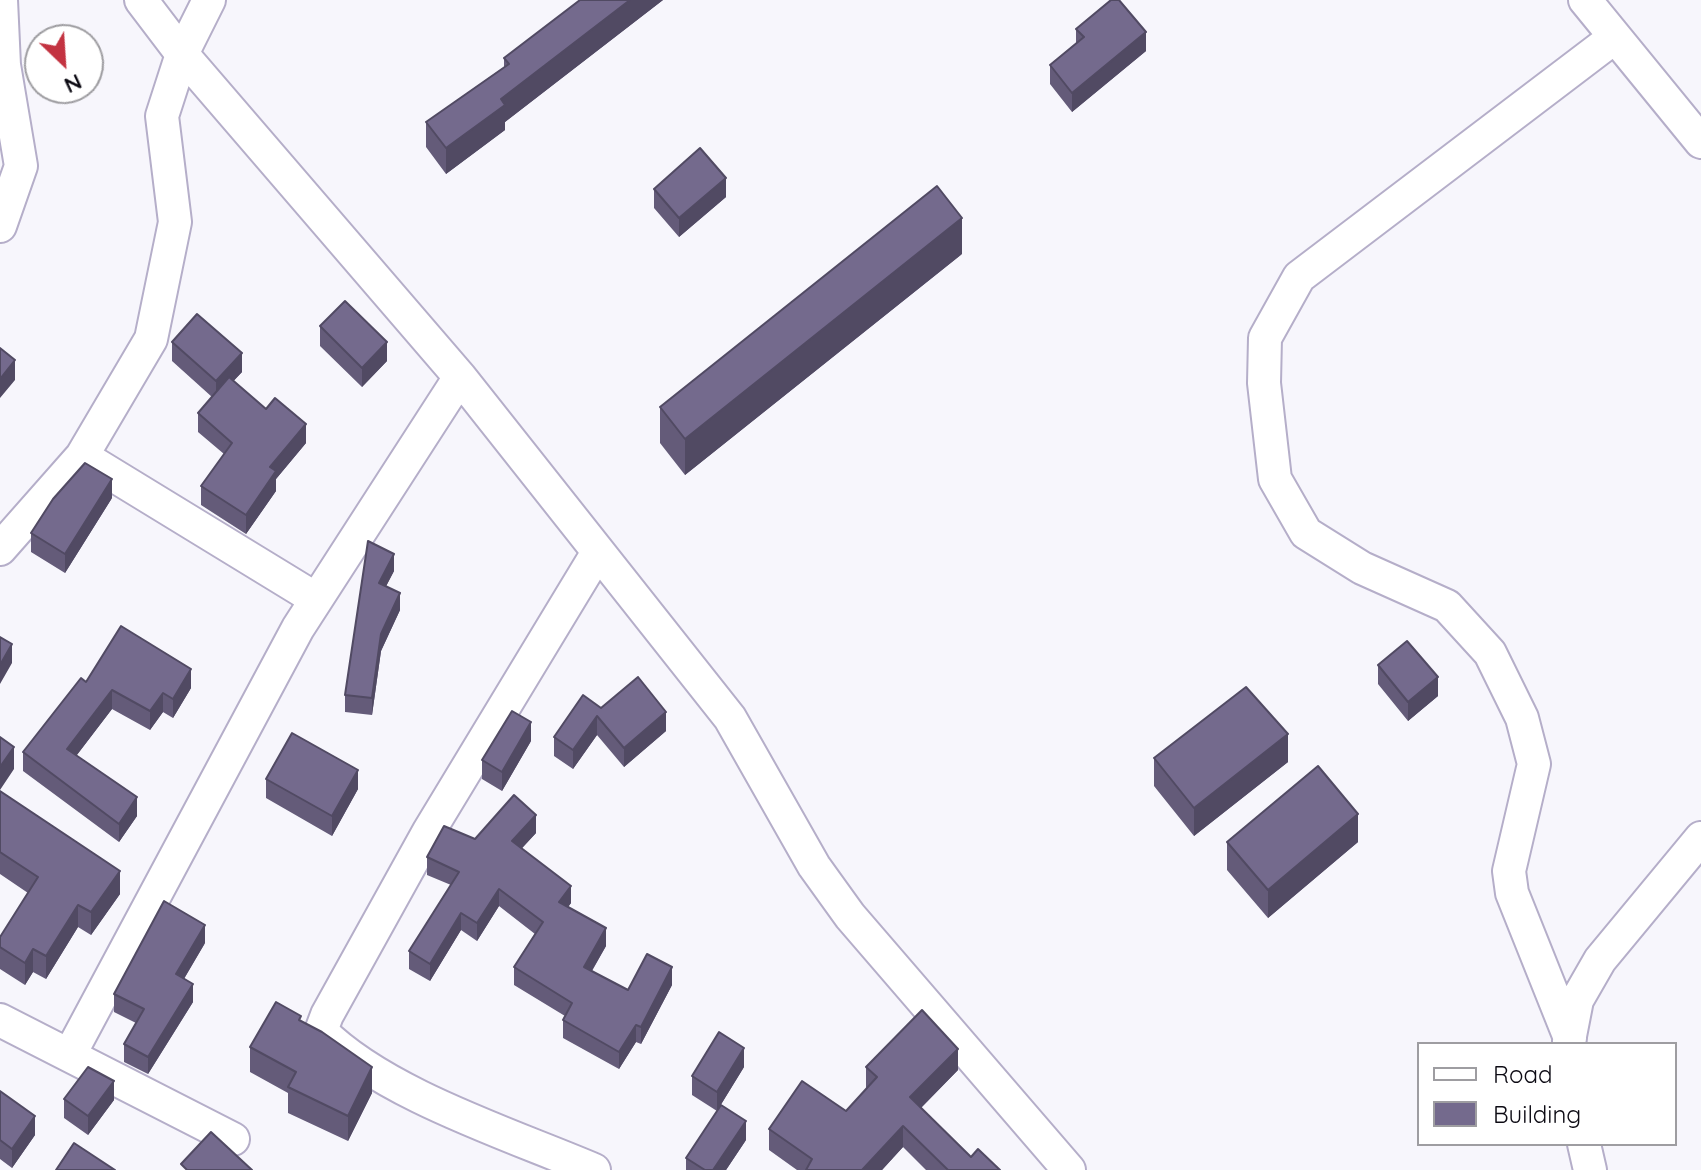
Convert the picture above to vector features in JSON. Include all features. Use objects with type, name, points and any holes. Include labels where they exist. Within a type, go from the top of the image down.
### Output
[{"type":"street","points":[[0,226],[21,166],[4,65],[1,0]]},
{"type":"street","points":[[141,0],[182,54],[460,377],[730,718],[814,866],[850,916],[1069,1170]]},
{"type":"street","points":[[0,549],[82,456],[151,339],[175,222],[162,116],[182,54],[209,0]]},
{"type":"street","points":[[1585,0],[1701,142]]},
{"type":"street","points":[[1569,1041],[1512,893],[1509,871],[1534,764],[1522,718],[1490,653],[1447,606],[1362,568],[1306,533],[1275,479],[1264,383],[1265,338],[1299,277],[1615,37]]},
{"type":"street","points":[[70,1054],[316,599],[460,377]]},
{"type":"street","points":[[82,456],[316,599]]},
{"type":"street","points":[[594,1170],[418,1095],[338,1049],[321,1031],[429,831],[598,552]]},
{"type":"street","points":[[1569,1041],[1577,1000],[1600,960],[1701,838]]},
{"type":"street","points":[[0,1020],[233,1139]]},
{"type":"street","points":[[1584,1146],[1590,1170]]},
{"type":"building","points":[[580,0],[630,0],[501,99],[505,105],[446,148],[426,122],[509,64],[504,58]]},
{"type":"building","points":[[1111,0],[1119,0],[1146,32],[1072,93],[1050,65],[1084,37],[1076,29]]},
{"type":"building","points":[[700,148],[726,178],[679,218],[654,189]]},
{"type":"building","points":[[937,186],[962,218],[685,439],[660,407]]},
{"type":"building","points":[[345,301],[387,342],[362,368],[320,326]]},
{"type":"building","points":[[197,314],[242,353],[216,381],[172,342]]},
{"type":"building","points":[[0,348],[15,360],[0,379]]},
{"type":"building","points":[[229,377],[266,409],[275,398],[306,424],[270,467],[276,471],[246,515],[201,486],[232,443],[198,413]]},
{"type":"building","points":[[85,463],[112,479],[65,554],[31,533],[53,499]]},
{"type":"building","points":[[368,541],[394,554],[379,583],[400,593],[381,634],[372,698],[345,695]]},
{"type":"building","points":[[121,626],[191,669],[173,699],[163,693],[150,711],[112,690],[67,749],[137,797],[119,824],[23,752],[81,678],[86,682]]},
{"type":"building","points":[[0,637],[12,644],[0,665]]},
{"type":"building","points":[[1407,641],[1438,677],[1408,702],[1378,665]]},
{"type":"building","points":[[638,677],[666,712],[624,748],[597,716],[573,750],[554,737],[583,695],[601,708]]},
{"type":"building","points":[[1246,687],[1288,734],[1194,808],[1154,758]]},
{"type":"building","points":[[512,711],[531,722],[502,772],[482,760]]},
{"type":"building","points":[[292,733],[358,770],[332,816],[266,779]]},
{"type":"building","points":[[0,737],[14,747],[0,767]]},
{"type":"building","points":[[1318,766],[1358,814],[1268,890],[1227,842]]},
{"type":"building","points":[[0,791],[120,871],[91,912],[78,905],[46,956],[33,949],[25,963],[0,947],[0,937],[38,877],[0,852]]},
{"type":"building","points":[[514,795],[536,815],[512,841],[571,886],[559,902],[606,928],[584,967],[628,990],[647,954],[672,967],[641,1027],[636,1025],[619,1052],[563,1020],[572,1003],[514,967],[543,922],[499,889],[477,923],[461,913],[430,964],[409,951],[459,872],[427,857],[444,826],[475,839]]},
{"type":"building","points":[[164,901],[205,925],[176,974],[193,984],[148,1057],[124,1044],[144,1009],[114,994]]},
{"type":"building","points":[[276,1002],[301,1016],[299,1020],[372,1067],[348,1116],[288,1087],[296,1072],[250,1047]]},
{"type":"building","points":[[922,1010],[958,1049],[910,1097],[971,1157],[978,1149],[1000,1170],[948,1170],[903,1126],[862,1170],[806,1170],[812,1159],[769,1129],[802,1081],[846,1111],[877,1077],[866,1067]]},
{"type":"building","points":[[719,1032],[744,1048],[717,1092],[692,1076]]},
{"type":"building","points":[[88,1067],[114,1081],[88,1116],[64,1099]]},
{"type":"building","points":[[0,1091],[35,1116],[12,1149],[0,1140]]},
{"type":"building","points":[[721,1105],[746,1121],[713,1170],[705,1170],[686,1158]]},
{"type":"building","points":[[211,1132],[252,1170],[187,1170],[181,1164]]},
{"type":"building","points":[[74,1143],[115,1170],[56,1170]]}]
